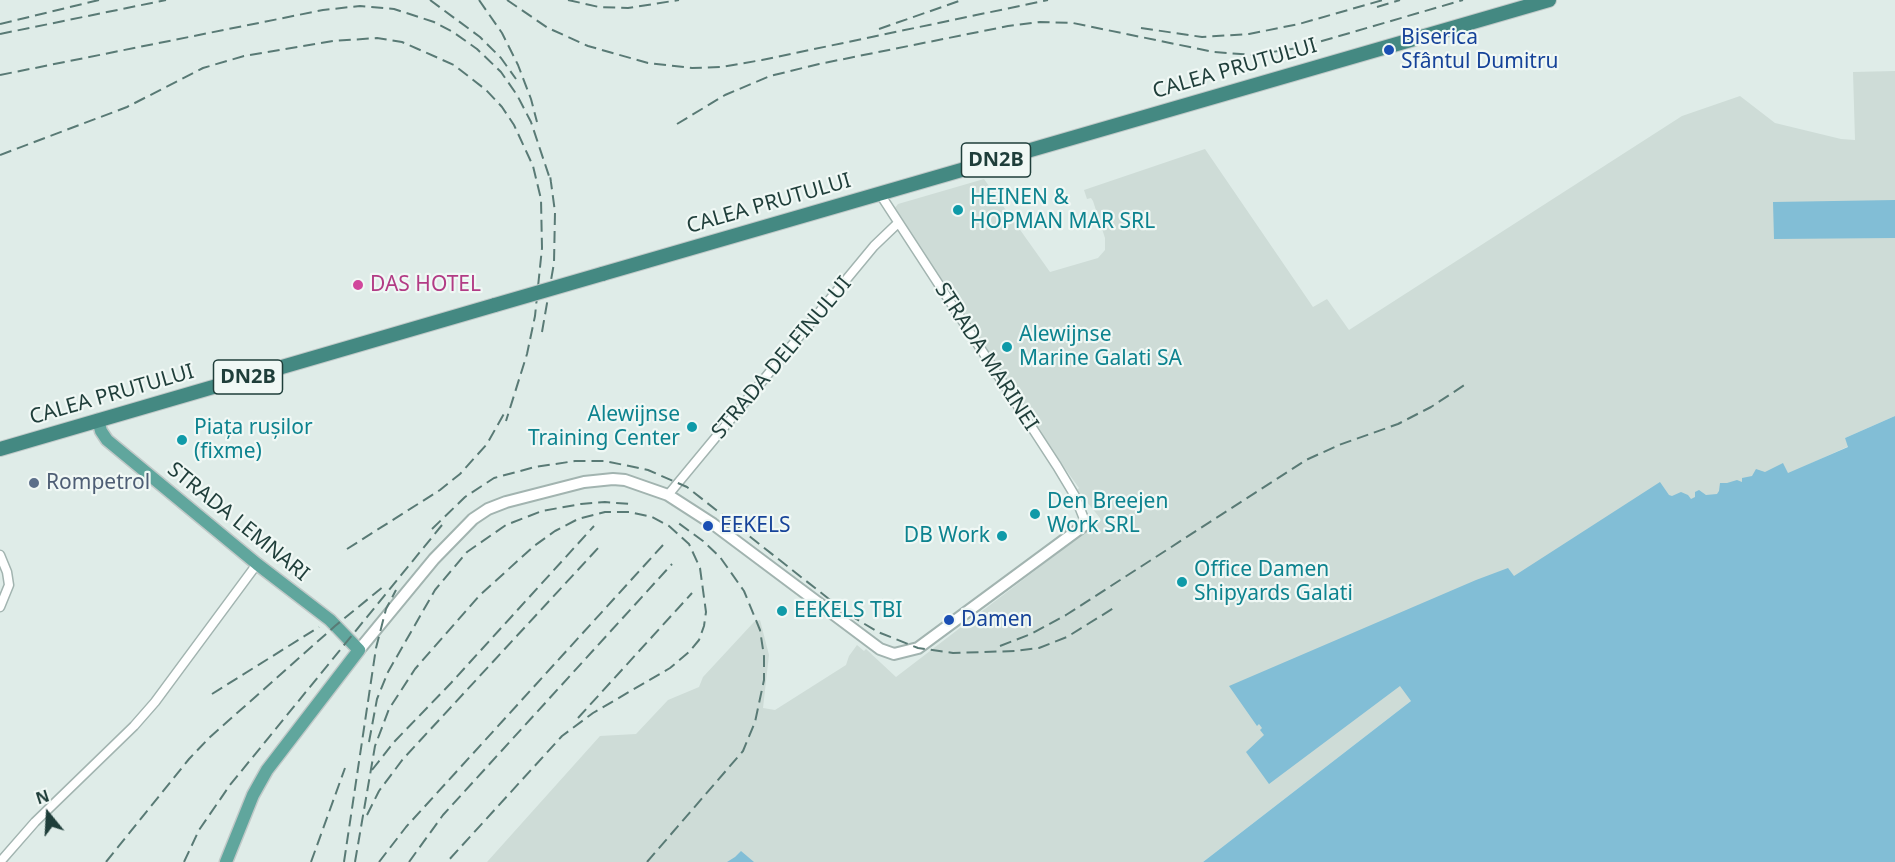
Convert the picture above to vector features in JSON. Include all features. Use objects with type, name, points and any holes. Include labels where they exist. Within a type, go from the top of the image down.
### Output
[{"type":"highway","name":"CALEA PRUTULUI","points":[[0,449],[1549,0]]},
{"type":"main road","name":"STRADA LEMNARI","points":[[98,420],[107,440],[257,564],[330,620],[359,650]]},
{"type":"main road","points":[[226,862],[253,795],[267,770],[359,650]]},
{"type":"street","name":"STRADA MARINEI","points":[[880,194],[1057,466],[1075,496],[1086,524]]},
{"type":"street","name":"STRADA DELFINULUI","points":[[668,495],[874,246],[898,223]]},
{"type":"street","points":[[359,650],[446,544],[465,525],[488,509],[561,487],[613,479],[638,483],[668,495],[713,524],[880,649],[901,653],[918,648],[942,632],[1086,524]]},
{"type":"street","points":[[0,555],[7,572],[9,585],[0,607]]},
{"type":"street","points":[[0,862],[35,822],[134,726],[155,702],[257,564]]},
{"type":"shaded area","points":[[1895,71],[1895,416],[1845,438],[1849,446],[1788,474],[1783,464],[1411,701],[1203,862],[487,862],[600,736],[636,734],[668,700],[699,687],[703,677],[754,622],[760,620],[769,655],[763,708],[775,710],[846,665],[857,645],[864,651],[866,649],[896,677],[1084,533],[1100,518],[1077,490],[1079,488],[1046,442],[894,209],[898,204],[984,179],[1050,272],[1098,258],[1105,250],[1105,238],[1093,201],[1091,198],[1087,199],[1084,190],[1205,149],[1313,307],[1327,299],[1349,330],[1682,116],[1740,96],[1775,123],[1841,139],[1855,140],[1853,72]]},
{"type":"water","points":[[1895,200],[1895,238],[1774,239],[1773,202]]},
{"type":"water","points":[[1895,416],[1895,862],[1203,862],[1411,701],[1400,686],[1269,784],[1246,752],[1264,735],[1260,730],[1262,728],[1259,724],[1257,726],[1229,686],[1476,580],[1508,568],[1514,576],[1660,482],[1672,496],[1681,492],[1691,499],[1699,490],[1706,495],[1717,494],[1720,483],[1737,480],[1742,482],[1742,478],[1752,476],[1756,469],[1765,472],[1783,463],[1788,473],[1848,447],[1845,438]]},
{"type":"water","points":[[741,851],[754,862],[727,862],[735,857]]},
{"type":"railway","points":[[0,24],[99,0]]},
{"type":"railway","points":[[0,34],[166,0]]},
{"type":"railway","points":[[430,0],[480,37],[501,58],[516,79]]},
{"type":"railway","points":[[479,0],[502,33],[518,65],[537,122]]},
{"type":"railway","points":[[507,0],[548,28],[588,46],[648,63],[692,68],[721,67],[762,60],[1048,0]]},
{"type":"railway","points":[[568,0],[599,7],[628,8],[679,0]]},
{"type":"railway","points":[[879,29],[962,0]]},
{"type":"railway","points":[[1141,28],[1202,37],[1249,34],[1299,24],[1383,0]]},
{"type":"railway","points":[[1377,7],[1400,0]]},
{"type":"railway","points":[[677,124],[725,95],[770,76],[1008,26],[1040,22],[1073,23],[1214,52],[1253,55],[1298,48],[1463,0]]},
{"type":"railway","points":[[0,75],[323,10],[360,6],[394,9],[434,22],[453,32],[477,49],[501,72],[517,95],[531,122],[551,182]]},
{"type":"railway","points":[[0,155],[127,107],[203,68],[244,56],[333,41],[377,38],[402,42],[454,65],[486,90],[502,107],[514,125],[533,166],[541,199],[542,248],[535,316],[527,354],[506,421]]},
{"type":"railway","points":[[542,332],[554,263],[555,212],[550,175]]},
{"type":"railway","points":[[1000,646],[1031,634],[1066,615],[1306,460],[1339,445],[1398,424],[1431,407],[1466,384]]},
{"type":"railway","points":[[347,549],[440,490],[460,474],[487,444],[506,410]]},
{"type":"railway","points":[[432,529],[465,497],[494,478],[535,467],[575,461],[605,461],[648,470],[687,487],[848,614],[878,632],[918,648],[953,653],[1039,648],[1067,637],[1117,606]]},
{"type":"railway","points":[[369,742],[377,699],[388,672],[435,590],[467,552],[506,525],[542,511],[605,502],[630,504]]},
{"type":"railway","points":[[355,862],[375,746],[389,709],[415,669],[479,596],[534,546],[555,531],[578,519],[605,512],[629,512],[652,517],[669,526],[689,544],[700,568],[706,612],[699,640],[670,668],[593,713],[562,736],[447,862]]},
{"type":"railway","points":[[647,862],[743,751],[755,722],[764,680],[764,656],[760,630],[744,591],[720,557],[677,522]]},
{"type":"railway","points":[[184,862],[199,830],[230,785],[442,525]]},
{"type":"railway","points":[[372,770],[394,742],[594,526]]},
{"type":"railway","points":[[379,862],[406,827],[663,545]]},
{"type":"railway","points":[[367,815],[379,791],[403,759],[600,546]]},
{"type":"railway","points":[[409,862],[443,815],[672,564]]},
{"type":"railway","points":[[106,862],[189,759],[209,738],[335,626],[384,586]]},
{"type":"railway","points":[[344,862],[376,648],[386,609],[396,590]]},
{"type":"railway","points":[[578,718],[692,593]]},
{"type":"railway","points":[[212,694],[319,627]]},
{"type":"railway","points":[[311,862],[345,768]]},
{"type":"place","name":"Biserica Sfântul Dumitru","points":[[1389,50]]},
{"type":"place","name":"HEINEN & HOPMAN MAR SRL","points":[[958,210]]},
{"type":"place","name":"DAS HOTEL","points":[[358,285]]},
{"type":"place","name":"Alewijnse Marine Galati SA","points":[[1007,347]]},
{"type":"place","name":"Alewijnse Training Center","points":[[692,427]]},
{"type":"place","name":"Piața rușilor (fixme)","points":[[182,440]]},
{"type":"place","name":"Rompetrol","points":[[34,483]]},
{"type":"place","name":"Den Breejen Work SRL","points":[[1035,514]]},
{"type":"place","name":"EEKELS","points":[[708,526]]},
{"type":"place","name":"DB Work","points":[[1002,536]]},
{"type":"place","name":"Office Damen Shipyards Galati","points":[[1182,582]]},
{"type":"place","name":"EEKELS TBI","points":[[782,611]]},
{"type":"place","name":"Damen","points":[[949,620]]}]
